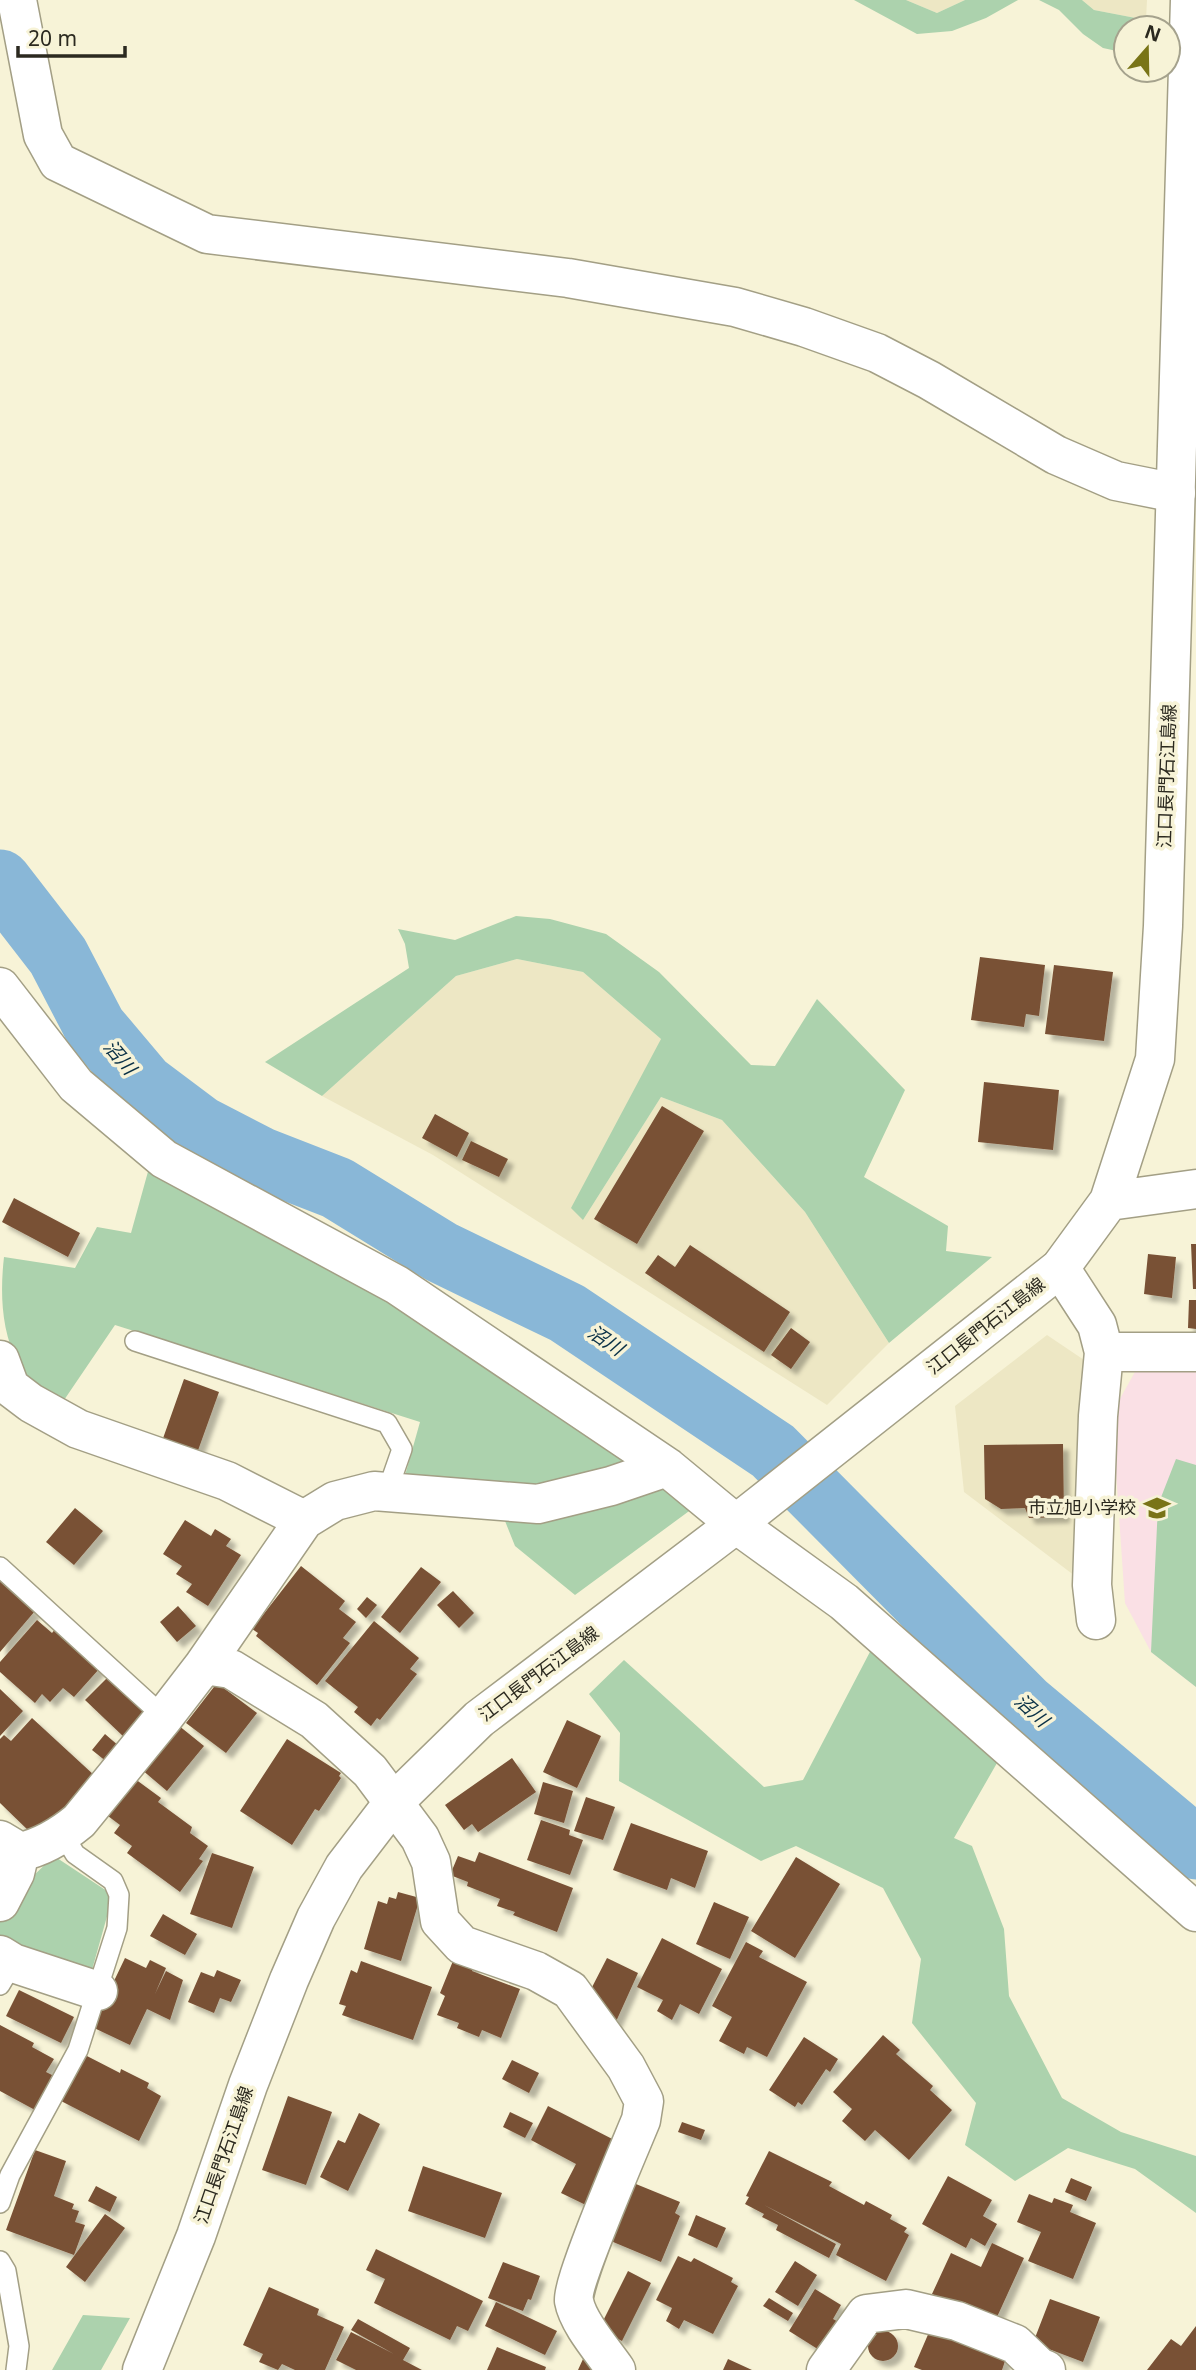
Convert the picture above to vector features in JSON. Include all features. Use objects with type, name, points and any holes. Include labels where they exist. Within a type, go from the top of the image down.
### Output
[{"type":"street","points":[[17,0],[43,135],[58,162],[207,234],[568,278],[735,307],[804,327],[877,354],[929,380],[1056,456],[1116,481],[1175,493]]},
{"type":"street","name":"江口長門石江島線","points":[[142,2370],[196,2236],[248,2085],[284,1991],[316,1917],[344,1867],[393,1803],[479,1719],[736,1524],[1060,1268],[1109,1201],[1154,1059],[1163,926],[1175,493],[1191,134],[1190,0]]},
{"type":"street","points":[[0,987],[76,1085],[164,1159],[397,1285],[667,1467],[736,1524],[844,1602],[1196,1912]]},
{"type":"street","points":[[1109,1201],[1196,1189]]},
{"type":"street","points":[[1060,1268],[1097,1325],[1104,1352],[1098,1416],[1092,1572],[1096,1620]]},
{"type":"street","points":[[1104,1352],[1196,1352]]},
{"type":"street","points":[[0,1360],[10,1387],[31,1403],[78,1429],[227,1481],[304,1520]]},
{"type":"street","points":[[0,1902],[15,1873],[10,1846],[36,1848],[63,1834],[79,1821],[204,1664],[304,1520],[335,1501],[374,1491],[538,1504],[611,1486],[667,1467]]},
{"type":"street","points":[[204,1664],[231,1669],[314,1720],[370,1771],[420,1838],[431,1861],[440,1921],[462,1945],[536,1971],[570,1990],[626,2067],[644,2101],[641,2120],[583,2265],[573,2297],[577,2312],[615,2370]]},
{"type":"street","points":[[4,1968],[98,1991]]},
{"type":"street","points":[[826,2370],[866,2314],[906,2309],[957,2321],[1015,2343],[1039,2367],[1046,2370]]},
{"type":"lane","points":[[135,1341],[387,1423],[402,1449],[387,1492]]},
{"type":"lane","points":[[0,1567],[164,1717]]},
{"type":"lane","points":[[0,2203],[10,2175],[78,2050],[117,1928],[119,1895],[113,1881],[75,1854],[63,1834]]},
{"type":"lane","points":[[0,2261],[6,2272],[19,2346],[16,2370]]},
{"type":"shaded area","points":[[906,0],[965,0],[937,13]]},
{"type":"shaded area","points":[[1082,0],[1147,0],[1146,14],[1115,14],[1094,10]]},
{"type":"shaded area","points":[[517,959],[583,972],[661,1039],[583,1220],[661,1097],[722,1120],[805,1212],[889,1343],[827,1405],[433,1155],[322,1096],[456,976]]},
{"type":"shaded area","points":[[1047,1335],[1090,1364],[1079,1579],[964,1492],[955,1406]]},
{"type":"shaded area","name":"市立旭小学校","points":[[1196,1364],[1196,1687],[1151,1652],[1125,1603],[1112,1413],[1135,1372],[1162,1366]]},
{"type":"green space","points":[[854,0],[906,0],[937,13],[965,0],[1018,0],[986,18],[952,31],[917,34]]},
{"type":"green space","points":[[1039,0],[1082,0],[1094,10],[1115,14],[1112,14],[1112,50],[1103,48],[1083,34],[1059,10]]},
{"type":"green space","points":[[516,916],[550,919],[606,934],[659,972],[751,1065],[775,1066],[817,999],[905,1090],[864,1177],[948,1226],[946,1251],[992,1257],[889,1343],[805,1212],[722,1120],[661,1097],[583,1220],[571,1208],[661,1039],[583,972],[517,959],[456,976],[322,1096],[265,1062],[409,968],[405,944],[398,929],[455,940]]},
{"type":"green space","points":[[149,1168],[384,1291],[631,1463],[536,1492],[404,1479],[420,1422],[115,1325],[60,1406],[26,1374],[12,1351],[3,1311],[4,1257],[75,1268],[97,1227],[131,1233]]},
{"type":"green space","points":[[1176,1459],[1196,1465],[1196,1687],[1151,1652],[1158,1505]]},
{"type":"green space","points":[[665,1484],[696,1506],[575,1595],[515,1546],[505,1521]]},
{"type":"green space","points":[[872,1648],[997,1763],[954,1838],[972,1846],[1004,1929],[1009,1996],[1062,2098],[1121,2132],[1196,2156],[1196,2213],[1135,2169],[1068,2148],[1015,2181],[965,2145],[976,2103],[912,2023],[921,1959],[883,1888],[796,1846],[761,1861],[619,1781],[620,1733],[589,1694],[624,1660],[764,1787],[803,1780]]},
{"type":"green space","points":[[54,1856],[113,1895],[90,1977],[0,1954],[0,1864],[30,1879]]},
{"type":"green space","points":[[83,2315],[130,2318],[101,2370],[52,2370]]},
{"type":"building","points":[[980,957],[1045,965],[1039,1016],[1026,1014],[1024,1027],[971,1020]]},
{"type":"building","points":[[1054,965],[1113,972],[1104,1041],[1045,1034]]},
{"type":"building","points":[[984,1082],[1059,1090],[1053,1150],[978,1142]]},
{"type":"building","points":[[662,1106],[704,1131],[637,1244],[594,1219]]},
{"type":"building","points":[[435,1114],[469,1133],[457,1157],[422,1138]]},
{"type":"building","points":[[471,1141],[508,1159],[499,1177],[462,1160]]},
{"type":"building","points":[[14,1198],[80,1233],[68,1257],[2,1222]]},
{"type":"building","points":[[1191,1244],[1196,1244],[1196,1289],[1193,1289]]},
{"type":"building","points":[[690,1245],[790,1312],[764,1352],[645,1273],[658,1255],[675,1267]]},
{"type":"building","points":[[1148,1254],[1176,1257],[1172,1298],[1144,1294]]},
{"type":"building","points":[[1189,1300],[1196,1300],[1196,1329],[1188,1328]]},
{"type":"building","points":[[791,1328],[810,1342],[791,1369],[771,1355]]},
{"type":"building","points":[[184,1379],[219,1392],[196,1456],[161,1444]]},
{"type":"building","points":[[1063,1444],[1064,1517],[1029,1518],[1025,1508],[1001,1509],[985,1499],[984,1445]]},
{"type":"building","points":[[75,1508],[103,1531],[74,1565],[46,1542]]},
{"type":"building","points":[[185,1520],[211,1536],[215,1529],[231,1539],[226,1546],[241,1555],[208,1606],[186,1592],[192,1584],[176,1574],[182,1566],[163,1554]]},
{"type":"building","points":[[301,1566],[345,1601],[339,1609],[356,1622],[343,1638],[350,1643],[317,1685],[256,1636],[258,1633],[252,1629]]},
{"type":"building","points":[[421,1567],[441,1582],[400,1633],[381,1617]]},
{"type":"building","points":[[0,1581],[35,1611],[0,1652]]},
{"type":"building","points":[[453,1591],[474,1613],[459,1628],[437,1605]]},
{"type":"building","points":[[367,1597],[377,1605],[366,1618],[357,1609]]},
{"type":"building","points":[[178,1606],[196,1626],[177,1642],[160,1622]]},
{"type":"building","points":[[37,1620],[52,1633],[56,1628],[100,1668],[74,1697],[63,1688],[50,1702],[42,1694],[35,1703],[0,1672],[0,1662]]},
{"type":"building","points":[[374,1621],[419,1658],[410,1669],[417,1674],[380,1720],[377,1718],[371,1726],[354,1712],[358,1707],[325,1681]]},
{"type":"building","points":[[110,1675],[149,1713],[125,1738],[85,1700]]},
{"type":"building","points":[[217,1683],[257,1713],[226,1753],[186,1723]]},
{"type":"building","points":[[0,1689],[23,1711],[0,1736]]},
{"type":"building","points":[[32,1718],[95,1776],[55,1819],[31,1833],[0,1803],[0,1739],[4,1735],[11,1741]]},
{"type":"building","points":[[567,1720],[601,1736],[577,1788],[543,1772]]},
{"type":"building","points":[[178,1725],[204,1746],[167,1791],[141,1769]]},
{"type":"building","points":[[105,1734],[120,1747],[107,1762],[92,1750]]},
{"type":"building","points":[[287,1739],[341,1773],[341,1778],[319,1811],[315,1809],[292,1845],[240,1811]]},
{"type":"building","points":[[512,1758],[536,1792],[478,1832],[472,1824],[464,1830],[445,1805]]},
{"type":"building","points":[[131,1776],[161,1798],[158,1802],[192,1827],[190,1833],[208,1846],[199,1859],[203,1861],[180,1892],[127,1853],[132,1846],[114,1833],[120,1825],[104,1813]]},
{"type":"building","points":[[543,1782],[573,1791],[564,1823],[534,1814]]},
{"type":"building","points":[[586,1797],[615,1807],[603,1840],[574,1831]]},
{"type":"building","points":[[541,1820],[570,1830],[569,1835],[583,1840],[570,1875],[527,1860]]},
{"type":"building","points":[[631,1823],[708,1851],[695,1888],[671,1878],[667,1890],[613,1870]]},
{"type":"building","points":[[479,1852],[573,1888],[557,1932],[513,1915],[515,1912],[497,1906],[500,1899],[467,1886],[468,1882],[450,1875],[458,1856],[475,1862]]},
{"type":"building","points":[[212,1853],[254,1867],[232,1928],[190,1914]]},
{"type":"building","points":[[796,1857],[840,1884],[795,1958],[751,1931]]},
{"type":"building","points":[[398,1892],[420,1898],[401,1961],[364,1949],[378,1901],[387,1904],[389,1897],[396,1899]]},
{"type":"building","points":[[714,1902],[749,1917],[730,1959],[696,1944]]},
{"type":"building","points":[[163,1914],[197,1934],[185,1955],[150,1936]]},
{"type":"building","points":[[662,1938],[722,1969],[699,2014],[680,2004],[672,2020],[657,2011],[663,2000],[637,1987]]},
{"type":"building","points":[[746,1942],[763,1951],[759,1957],[807,1982],[767,2057],[747,2047],[744,2054],[719,2041],[732,2017],[712,2006]]},
{"type":"building","points":[[455,1956],[475,1963],[472,1971],[520,1989],[501,2038],[482,2030],[479,2037],[457,2028],[459,2023],[437,2015],[445,1996],[440,1993]]},
{"type":"building","points":[[125,1958],[146,1968],[150,1960],[166,1968],[155,1994],[166,1971],[183,1980],[170,2020],[147,2009],[130,2045],[92,2027]]},
{"type":"building","points":[[607,1958],[638,1973],[614,2026],[588,1995]]},
{"type":"building","points":[[361,1961],[432,1987],[413,2040],[342,2015],[346,2006],[339,2004],[351,1970],[357,1973]]},
{"type":"building","points":[[217,1970],[241,1980],[231,2002],[220,1998],[214,2013],[188,2002],[201,1972],[214,1977]]},
{"type":"building","points":[[19,1990],[74,2017],[61,2043],[6,2016]]},
{"type":"building","points":[[0,2025],[34,2043],[32,2047],[54,2059],[46,2072],[54,2076],[35,2110],[0,2091]]},
{"type":"building","points":[[883,2035],[900,2050],[896,2054],[933,2086],[930,2090],[952,2110],[909,2160],[875,2130],[865,2141],[842,2121],[852,2109],[833,2092]]},
{"type":"building","points":[[804,2037],[838,2059],[830,2072],[826,2069],[802,2105],[798,2102],[795,2107],[769,2090]]},
{"type":"building","points":[[85,2055],[120,2073],[121,2069],[149,2083],[147,2088],[161,2096],[139,2141],[61,2101]]},
{"type":"building","points":[[512,2060],[539,2073],[529,2093],[502,2079]]},
{"type":"building","points":[[288,2096],[332,2112],[306,2185],[262,2170]]},
{"type":"building","points":[[548,2106],[622,2144],[590,2207],[561,2193],[576,2164],[531,2140]]},
{"type":"building","points":[[510,2112],[533,2123],[525,2138],[503,2127]]},
{"type":"building","points":[[359,2113],[380,2124],[348,2191],[320,2177],[338,2140],[345,2143]]},
{"type":"building","points":[[682,2122],[705,2130],[701,2140],[678,2132]]},
{"type":"building","points":[[35,2150],[66,2161],[54,2196],[74,2204],[72,2209],[79,2211],[75,2222],[85,2225],[74,2255],[6,2230]]},
{"type":"building","points":[[769,2151],[832,2182],[829,2186],[864,2205],[866,2201],[892,2215],[890,2219],[907,2228],[904,2232],[909,2235],[886,2281],[836,2255],[841,2244],[764,2205],[836,2244],[829,2258],[776,2230],[778,2225],[745,2204],[749,2197],[746,2196]]},
{"type":"building","points":[[423,2166],[502,2193],[485,2238],[408,2211]]},
{"type":"building","points":[[948,2176],[992,2200],[983,2216],[997,2224],[985,2246],[971,2238],[966,2248],[922,2224]]},
{"type":"building","points":[[1071,2178],[1092,2187],[1086,2201],[1065,2192]]},
{"type":"building","points":[[631,2182],[680,2202],[675,2213],[680,2216],[661,2262],[606,2239]]},
{"type":"building","points":[[96,2186],[117,2197],[110,2212],[88,2201]]},
{"type":"building","points":[[1029,2194],[1052,2203],[1054,2198],[1073,2205],[1070,2212],[1096,2223],[1073,2279],[1028,2261],[1041,2232],[1017,2222]]},
{"type":"building","points":[[105,2214],[125,2228],[85,2282],[66,2267]]},
{"type":"building","points":[[696,2215],[726,2228],[717,2248],[688,2235]]},
{"type":"building","points":[[992,2243],[1024,2258],[997,2317],[964,2302],[961,2308],[932,2294],[951,2253],[981,2267]]},
{"type":"building","points":[[376,2249],[483,2301],[468,2331],[457,2326],[450,2340],[374,2303],[385,2279],[366,2270]]},
{"type":"building","points":[[678,2256],[691,2262],[694,2258],[733,2278],[731,2282],[738,2286],[713,2334],[684,2320],[679,2329],[666,2321],[672,2308],[656,2300]]},
{"type":"building","points":[[795,2261],[817,2275],[798,2306],[775,2292]]},
{"type":"building","points":[[503,2262],[540,2276],[531,2300],[528,2299],[523,2311],[488,2298]]},
{"type":"building","points":[[628,2271],[651,2283],[622,2341],[599,2329]]},
{"type":"building","points":[[269,2287],[319,2309],[317,2315],[344,2327],[325,2370],[295,2370],[282,2364],[278,2370],[259,2362],[263,2354],[243,2345]]},
{"type":"building","points":[[815,2289],[841,2305],[833,2319],[842,2324],[824,2353],[789,2331]]},
{"type":"building","points":[[769,2298],[793,2313],[788,2321],[763,2306]]},
{"type":"building","points":[[1050,2299],[1100,2317],[1083,2362],[1033,2343]]},
{"type":"building","points":[[496,2302],[557,2331],[545,2355],[485,2326]]},
{"type":"building","points":[[358,2319],[410,2348],[403,2360],[422,2370],[356,2370],[336,2360],[351,2332],[394,2354],[351,2330]]},
{"type":"building","points":[[933,2323],[1006,2358],[1002,2370],[922,2370],[914,2367]]},
{"type":"building","points":[[1196,2326],[1196,2370],[1147,2370],[1171,2339],[1181,2346]]},
{"type":"building","points":[[883,2331],[894,2335],[898,2346],[894,2357],[883,2361],[872,2357],[868,2346],[872,2335]]},
{"type":"building","points":[[497,2347],[546,2367],[545,2370],[487,2370]]},
{"type":"building","points":[[583,2359],[597,2370],[578,2370]]},
{"type":"building","points":[[728,2359],[752,2370],[723,2370]]},
{"type":"waterway","name":"沼川","points":[[0,881],[58,956],[95,1027],[144,1085],[200,1127],[260,1158],[337,1188],[441,1252],[567,1313],[773,1451],[1025,1705],[1196,1848]]},
{"type":"place","name":"市立旭小学校","points":[[1157,1508]]}]
